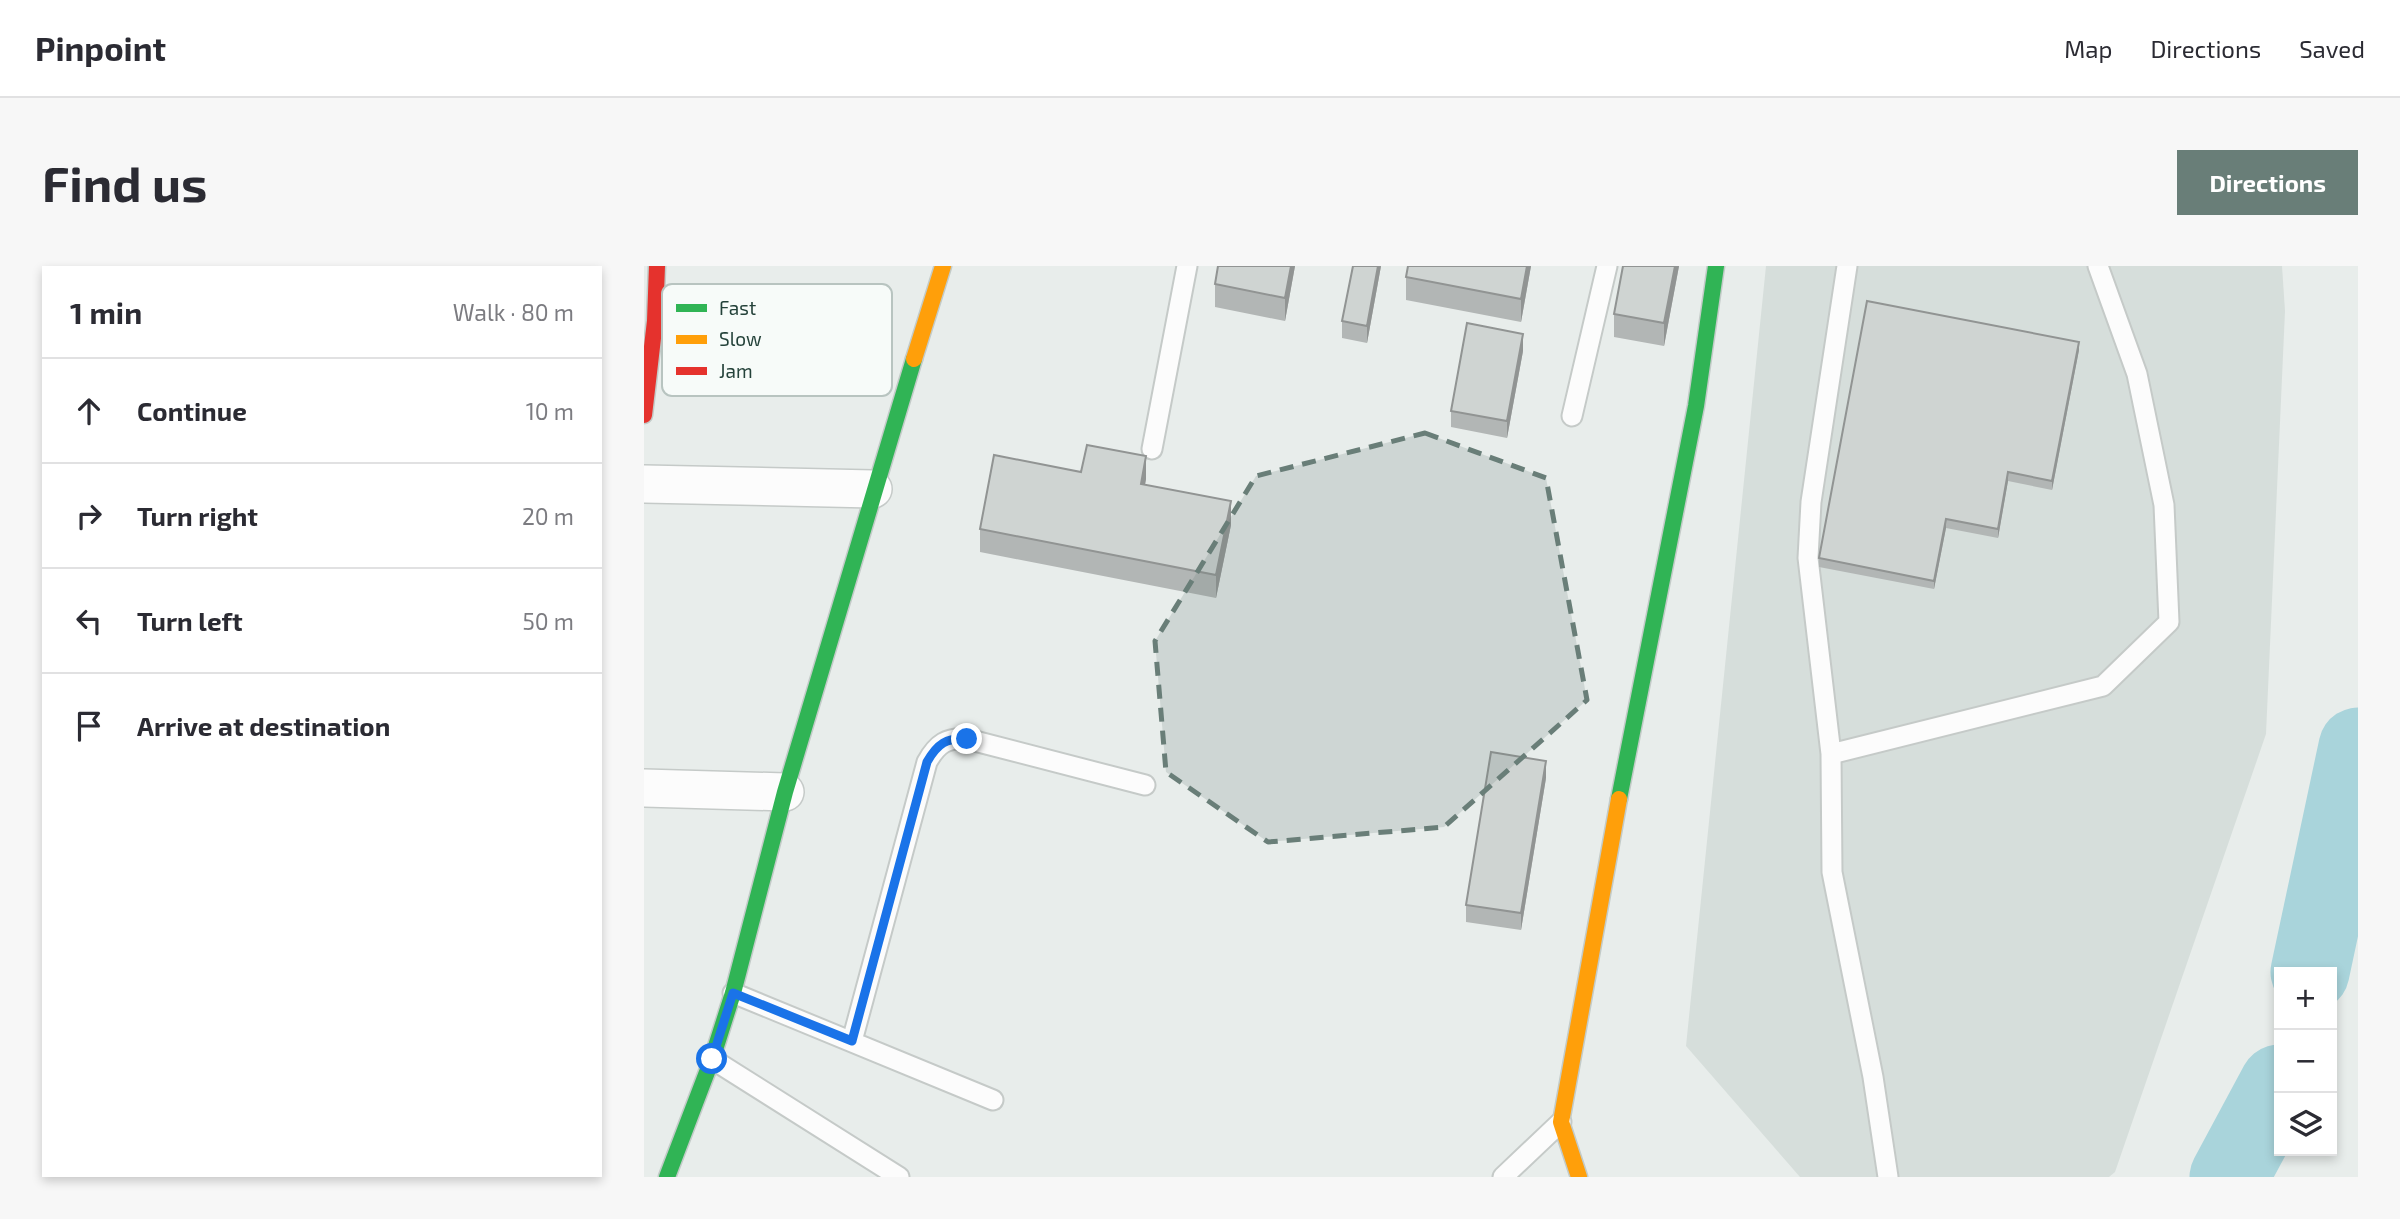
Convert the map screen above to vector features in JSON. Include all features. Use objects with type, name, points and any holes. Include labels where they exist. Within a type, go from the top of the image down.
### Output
[{"type":"street","points":[[644,415],[654,321],[656,266]]},
{"type":"street","points":[[667,1177],[712,1059],[733,993],[785,792],[873,489],[943,266]]},
{"type":"street","points":[[1579,1177],[1561,1122],[1599,903],[1696,406],[1716,266]]},
{"type":"street","points":[[644,484],[873,489]]},
{"type":"street","points":[[644,788],[785,792]]},
{"type":"lane","points":[[1152,449],[1187,266]]},
{"type":"lane","points":[[1572,416],[1607,266]]},
{"type":"lane","points":[[1847,266],[1811,502],[1808,558],[1831,754],[1832,872],[1872,1077],[1888,1177]]},
{"type":"lane","points":[[1831,754],[2103,686],[2169,622],[2164,505],[2137,374],[2098,266]]},
{"type":"lane","points":[[852,1041],[927,762],[943,742],[955,738],[967,739],[1145,785]]},
{"type":"lane","points":[[733,993],[993,1100]]},
{"type":"lane","points":[[712,1059],[899,1177]]},
{"type":"lane","points":[[1503,1177],[1561,1122]]},
{"type":"highlighted area","points":[[1425,433],[1546,478],[1587,700],[1444,827],[1268,842],[1166,772],[1155,641],[1256,476]]},
{"type":"shaded area","points":[[1766,266],[2282,266],[2285,311],[2266,734],[2115,1172],[2109,1177],[1800,1177],[1686,1046]]},
{"type":"building","points":[[1218,266],[1291,266],[1285,298],[1215,284]]},
{"type":"building","points":[[1353,266],[1378,266],[1367,326],[1342,321]]},
{"type":"building","points":[[1408,266],[1527,266],[1521,299],[1406,277]]},
{"type":"building","points":[[1623,266],[1675,266],[1664,323],[1614,314]]},
{"type":"building","points":[[1867,301],[2079,342],[2052,481],[2008,472],[1998,529],[1946,519],[1934,581],[1819,558]]},
{"type":"building","points":[[1467,323],[1523,334],[1507,421],[1451,411]]},
{"type":"building","points":[[1087,445],[1146,456],[1141,484],[1231,501],[1216,575],[980,529],[994,455],[1081,472]]},
{"type":"building","points":[[1491,752],[1546,761],[1521,913],[1466,905]]},
{"type":"waterway","points":[[2311,967],[2358,747]]},
{"type":"waterway","points":[[2229,1177],[2274,1093]]},
{"type":"traffic: fast","points":[[1619,799],[1696,406],[1716,266]]},
{"type":"traffic: fast","points":[[667,1177],[712,1059],[733,993],[785,792],[914,359]]},
{"type":"traffic: slow","points":[[914,359],[943,266]]},
{"type":"traffic: slow","points":[[1579,1177],[1561,1122],[1619,799]]},
{"type":"traffic: jam","points":[[644,415],[655,321],[657,266]]},
{"type":"route","points":[[712,1059],[733,993],[852,1041],[927,762],[933,750],[943,742],[955,738],[967,739]]}]
